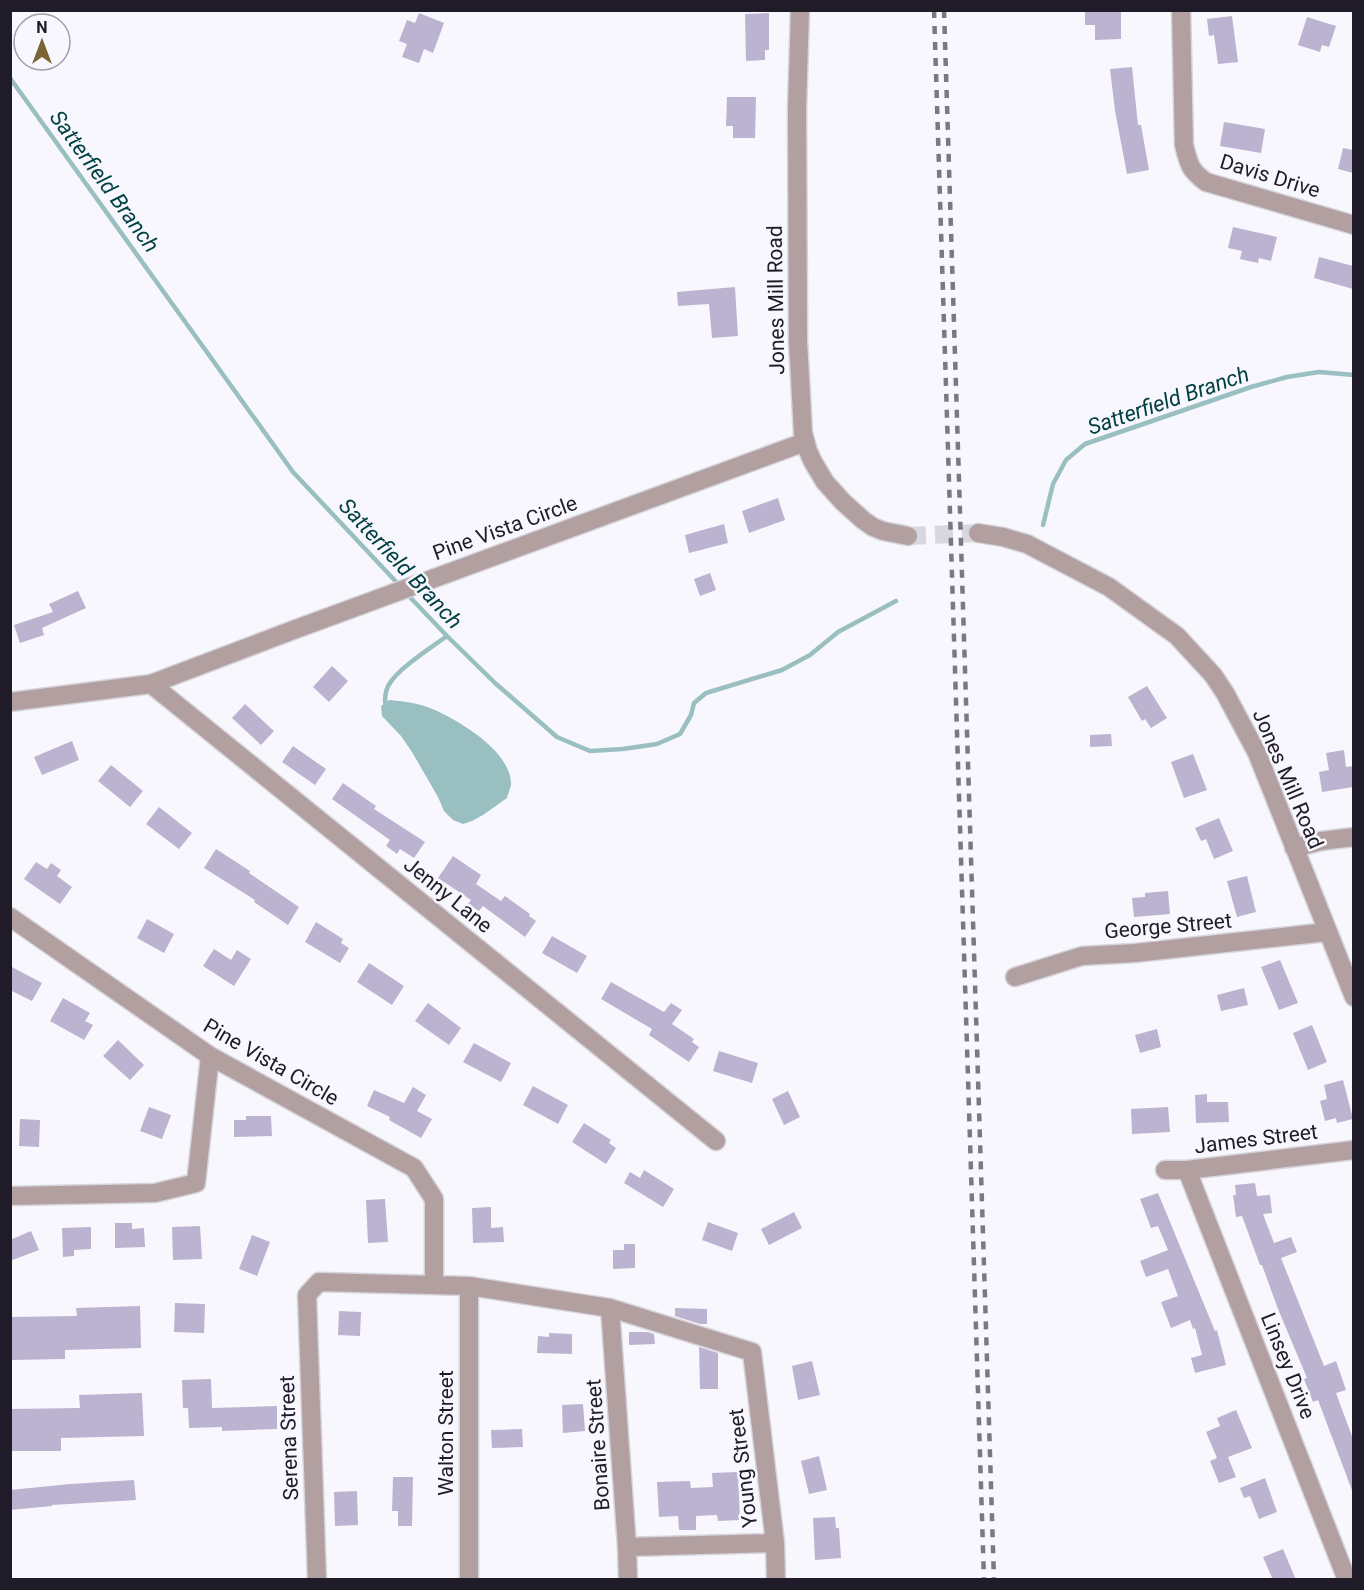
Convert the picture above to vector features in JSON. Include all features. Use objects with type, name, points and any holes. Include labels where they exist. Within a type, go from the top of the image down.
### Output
[{"type":"street","name":"Jones Mill Road","points":[[800,10],[797,109],[798,341],[805,442],[825,482],[852,512],[873,527],[908,537]]},
{"type":"street","name":"Davis Drive","points":[[1181,10],[1184,145],[1188,162],[1194,172],[1206,182],[1353,225]]},
{"type":"street","name":"Pine Vista Circle","points":[[10,702],[151,684],[805,442]]},
{"type":"street","name":"Jones Mill Road","points":[[978,533],[1028,544],[1109,587],[1189,646],[1220,684],[1257,753],[1353,997]]},
{"type":"street","name":"Jenny Lane","points":[[151,684],[716,1141]]},
{"type":"street","points":[[1294,848],[1321,841],[1353,837]]},
{"type":"street","name":"Pine Vista Circle","points":[[10,916],[210,1056],[414,1168],[434,1199],[434,1285]]},
{"type":"street","name":"George Street","points":[[1015,978],[1082,956],[1135,953],[1327,932]]},
{"type":"street","points":[[10,1196],[155,1193],[196,1183],[210,1056]]},
{"type":"street","name":"James Street","points":[[1165,1170],[1187,1170],[1353,1150]]},
{"type":"street","name":"Linsey Drive","points":[[1187,1170],[1347,1561],[1347,1580]]},
{"type":"street","name":"Serena Street","points":[[317,1580],[307,1295],[319,1282],[434,1285]]},
{"type":"street","points":[[434,1285],[469,1286],[610,1308]]},
{"type":"street","name":"Walton Street","points":[[469,1286],[469,1580]]},
{"type":"street","name":"Young Street","points":[[610,1308],[752,1352],[774,1543],[776,1580]]},
{"type":"street","name":"Bonaire Street","points":[[610,1308],[628,1580]]},
{"type":"street","points":[[627,1547],[774,1543]]},
{"type":"water","points":[[389,700],[410,702],[430,708],[468,728],[481,738],[503,760],[509,772],[511,785],[507,798],[472,821],[463,824],[453,820],[444,811],[412,752],[382,716],[381,706]]},
{"type":"building","points":[[1085,10],[1121,10],[1121,39],[1095,40],[1095,25],[1085,25]]},
{"type":"building","points":[[419,13],[444,23],[433,53],[424,49],[419,63],[402,57],[407,44],[399,41],[407,20],[415,23]]},
{"type":"building","points":[[769,13],[769,50],[765,50],[765,60],[746,61],[745,14]]},
{"type":"building","points":[[1232,16],[1238,62],[1218,64],[1214,35],[1209,36],[1207,19]]},
{"type":"building","points":[[1307,17],[1336,26],[1329,47],[1322,45],[1320,52],[1298,45]]},
{"type":"building","points":[[1132,67],[1138,125],[1141,125],[1149,170],[1127,174],[1110,69]]},
{"type":"building","points":[[727,97],[756,97],[755,138],[733,138],[733,126],[726,126]]},
{"type":"building","points":[[1224,122],[1265,129],[1261,153],[1220,146]]},
{"type":"building","points":[[1343,148],[1353,150],[1353,173],[1338,169]]},
{"type":"building","points":[[1233,227],[1277,237],[1271,261],[1259,258],[1258,263],[1240,259],[1242,251],[1228,248]]},
{"type":"building","points":[[1319,257],[1353,266],[1353,289],[1314,278]]},
{"type":"building","points":[[735,287],[738,336],[712,338],[709,304],[678,306],[677,292]]},
{"type":"building","points":[[778,498],[785,520],[749,533],[742,511]]},
{"type":"building","points":[[724,524],[728,543],[689,553],[685,535]]},
{"type":"building","points":[[710,573],[716,590],[700,596],[694,579]]},
{"type":"building","points":[[78,591],[86,608],[42,628],[44,635],[20,643],[14,625],[53,612],[49,604]]},
{"type":"building","points":[[332,666],[348,681],[329,702],[313,687]]},
{"type":"building","points":[[1147,686],[1167,718],[1151,728],[1145,719],[1142,721],[1128,697]]},
{"type":"building","points":[[245,704],[274,731],[261,745],[232,718]]},
{"type":"building","points":[[1111,734],[1112,746],[1090,747],[1090,735]]},
{"type":"building","points":[[72,741],[79,760],[42,775],[34,757]]},
{"type":"building","points":[[293,746],[326,769],[315,785],[282,762]]},
{"type":"building","points":[[1344,750],[1346,767],[1353,766],[1353,787],[1322,792],[1319,772],[1329,770],[1326,753]]},
{"type":"building","points":[[1193,754],[1207,790],[1184,798],[1171,762]]},
{"type":"building","points":[[111,765],[143,791],[130,807],[98,781]]},
{"type":"building","points":[[343,783],[376,806],[374,809],[425,842],[414,858],[400,849],[397,854],[386,846],[390,840],[332,799]]},
{"type":"building","points":[[159,807],[192,833],[179,849],[146,824]]},
{"type":"building","points":[[1219,818],[1233,851],[1214,859],[1206,839],[1201,841],[1195,828]]},
{"type":"building","points":[[216,849],[299,907],[288,925],[254,902],[255,900],[204,868]]},
{"type":"building","points":[[453,856],[481,875],[476,884],[501,901],[505,896],[530,914],[529,916],[536,921],[525,937],[483,906],[479,911],[468,904],[471,900],[438,878]]},
{"type":"building","points":[[36,862],[47,869],[51,863],[61,870],[57,876],[72,887],[60,904],[24,879]]},
{"type":"building","points":[[1247,876],[1256,912],[1237,917],[1227,881]]},
{"type":"building","points":[[1168,891],[1170,914],[1134,917],[1132,898],[1145,897],[1145,893]]},
{"type":"building","points":[[147,919],[174,934],[164,953],[137,938]]},
{"type":"building","points":[[316,922],[343,939],[341,943],[349,948],[340,963],[305,942]]},
{"type":"building","points":[[552,936],[587,956],[577,973],[542,953]]},
{"type":"building","points":[[214,949],[231,960],[237,950],[251,959],[234,986],[203,966]]},
{"type":"building","points":[[1280,960],[1298,1003],[1279,1010],[1261,967]]},
{"type":"building","points":[[369,963],[404,986],[392,1005],[357,982]]},
{"type":"building","points":[[10,966],[42,983],[32,1001],[10,990]]},
{"type":"building","points":[[611,982],[664,1012],[671,1003],[682,1010],[672,1024],[694,1039],[692,1042],[699,1047],[689,1062],[649,1035],[652,1029],[601,999]]},
{"type":"building","points":[[1244,988],[1248,1005],[1221,1011],[1217,995]]},
{"type":"building","points":[[63,998],[90,1013],[85,1021],[93,1025],[84,1040],[50,1021]]},
{"type":"building","points":[[428,1003],[461,1028],[449,1045],[415,1021]]},
{"type":"building","points":[[1312,1025],[1327,1062],[1308,1070],[1293,1033]]},
{"type":"building","points":[[1157,1029],[1161,1047],[1140,1053],[1135,1035]]},
{"type":"building","points":[[118,1040],[144,1065],[130,1080],[103,1056]]},
{"type":"building","points":[[474,1043],[511,1063],[501,1082],[463,1062]]},
{"type":"building","points":[[719,1051],[758,1063],[752,1083],[713,1071]]},
{"type":"building","points":[[1343,1080],[1353,1119],[1337,1123],[1336,1118],[1325,1121],[1320,1101],[1327,1099],[1324,1085]]},
{"type":"building","points":[[533,1086],[568,1105],[558,1124],[523,1105]]},
{"type":"building","points":[[413,1087],[426,1095],[417,1111],[432,1119],[421,1138],[389,1120],[390,1117],[367,1106],[374,1090],[404,1103]]},
{"type":"building","points":[[788,1091],[800,1117],[784,1125],[772,1099]]},
{"type":"building","points":[[1207,1094],[1207,1102],[1228,1102],[1229,1122],[1196,1123],[1195,1095]]},
{"type":"building","points":[[149,1107],[171,1115],[162,1139],[140,1131]]},
{"type":"building","points":[[1168,1107],[1170,1132],[1132,1134],[1131,1109]]},
{"type":"building","points":[[246,1116],[271,1116],[272,1136],[234,1137],[234,1120],[246,1120]]},
{"type":"building","points":[[20,1119],[40,1120],[39,1147],[19,1146]]},
{"type":"building","points":[[584,1123],[611,1140],[609,1143],[616,1148],[606,1164],[572,1142]]},
{"type":"building","points":[[644,1170],[674,1189],[663,1207],[624,1183],[630,1172],[640,1178]]},
{"type":"building","points":[[1255,1183],[1257,1196],[1270,1195],[1272,1213],[1263,1214],[1274,1243],[1291,1237],[1297,1252],[1281,1258],[1324,1366],[1336,1361],[1346,1390],[1336,1393],[1353,1439],[1353,1493],[1318,1400],[1313,1402],[1304,1379],[1307,1378],[1242,1216],[1236,1217],[1233,1195],[1236,1195],[1235,1185]]},
{"type":"building","points":[[1158,1193],[1215,1331],[1217,1330],[1226,1365],[1195,1373],[1191,1358],[1202,1355],[1195,1328],[1193,1329],[1190,1320],[1171,1328],[1161,1302],[1178,1296],[1168,1269],[1146,1277],[1140,1261],[1168,1250],[1158,1226],[1151,1228],[1140,1199]]},
{"type":"building","points":[[385,1199],[388,1242],[368,1243],[366,1200]]},
{"type":"building","points":[[491,1207],[491,1228],[503,1227],[504,1242],[473,1243],[472,1208]]},
{"type":"building","points":[[794,1212],[802,1228],[769,1245],[761,1229]]},
{"type":"building","points":[[708,1222],[738,1233],[732,1251],[702,1240]]},
{"type":"building","points":[[115,1223],[132,1223],[132,1229],[144,1228],[145,1247],[115,1248]]},
{"type":"building","points":[[200,1226],[202,1259],[173,1260],[172,1227]]},
{"type":"building","points":[[91,1227],[91,1249],[74,1250],[74,1256],[63,1257],[62,1228]]},
{"type":"building","points":[[31,1231],[39,1250],[10,1261],[10,1240]]},
{"type":"building","points":[[252,1235],[270,1242],[257,1276],[239,1269]]},
{"type":"building","points":[[624,1244],[635,1244],[635,1268],[613,1269],[613,1250],[624,1250]]},
{"type":"building","points":[[175,1303],[205,1304],[204,1333],[174,1332]]},
{"type":"building","points":[[140,1306],[141,1348],[65,1350],[65,1359],[10,1360],[10,1317],[77,1316],[76,1308]]},
{"type":"building","points":[[675,1308],[707,1309],[707,1324],[675,1316]]},
{"type":"building","points":[[339,1311],[361,1312],[360,1336],[338,1335]]},
{"type":"building","points":[[629,1332],[654,1334],[655,1344],[629,1345]]},
{"type":"building","points":[[549,1333],[572,1334],[572,1354],[537,1353],[538,1336],[549,1337]]},
{"type":"building","points":[[699,1347],[718,1353],[718,1389],[700,1389]]},
{"type":"building","points":[[812,1361],[820,1395],[798,1400],[792,1366]]},
{"type":"building","points":[[211,1379],[212,1408],[277,1406],[277,1429],[222,1431],[222,1427],[189,1428],[188,1408],[183,1408],[182,1380]]},
{"type":"building","points":[[142,1393],[144,1436],[61,1438],[61,1451],[10,1451],[10,1409],[80,1408],[79,1395]]},
{"type":"building","points":[[583,1404],[585,1431],[563,1433],[562,1405]]},
{"type":"building","points":[[1236,1410],[1252,1448],[1228,1457],[1236,1477],[1219,1483],[1210,1461],[1217,1458],[1206,1432],[1220,1426],[1217,1418]]},
{"type":"building","points":[[522,1429],[523,1447],[492,1448],[491,1430]]},
{"type":"building","points":[[819,1456],[827,1490],[809,1494],[801,1461]]},
{"type":"building","points":[[738,1472],[740,1520],[718,1521],[717,1515],[696,1516],[696,1530],[679,1530],[678,1516],[659,1517],[657,1482],[690,1481],[691,1488],[713,1487],[712,1473]]},
{"type":"building","points":[[393,1477],[413,1477],[412,1526],[398,1526],[398,1511],[392,1511]]},
{"type":"building","points":[[1265,1478],[1277,1512],[1259,1519],[1250,1496],[1244,1498],[1240,1488]]},
{"type":"building","points":[[134,1480],[136,1500],[10,1510],[10,1490]]},
{"type":"building","points":[[357,1491],[358,1525],[335,1526],[334,1492]]},
{"type":"building","points":[[835,1517],[836,1528],[839,1528],[841,1558],[815,1560],[813,1518]]},
{"type":"building","points":[[1283,1549],[1296,1580],[1273,1580],[1263,1557]]},
{"type":"waterway","name":"Satterfield Branch","points":[[10,78],[293,472],[401,587]]},
{"type":"waterway","name":"Satterfield Branch","points":[[1043,525],[1053,484],[1066,460],[1085,444],[1251,387],[1287,377],[1319,372],[1354,375]]},
{"type":"waterway","name":"Satterfield Branch","points":[[406,593],[495,683],[557,737],[590,751],[657,744],[680,734],[691,715],[694,703],[706,693],[782,670],[810,655],[838,632],[896,601]]},
{"type":"waterway","points":[[385,702],[387,689],[394,677],[447,636]]},
{"type":"tunnel","points":[[908,536],[978,533]]},
{"type":"railway","points":[[934,10],[984,1580]]},
{"type":"railway","points":[[944,10],[994,1580]]}]
